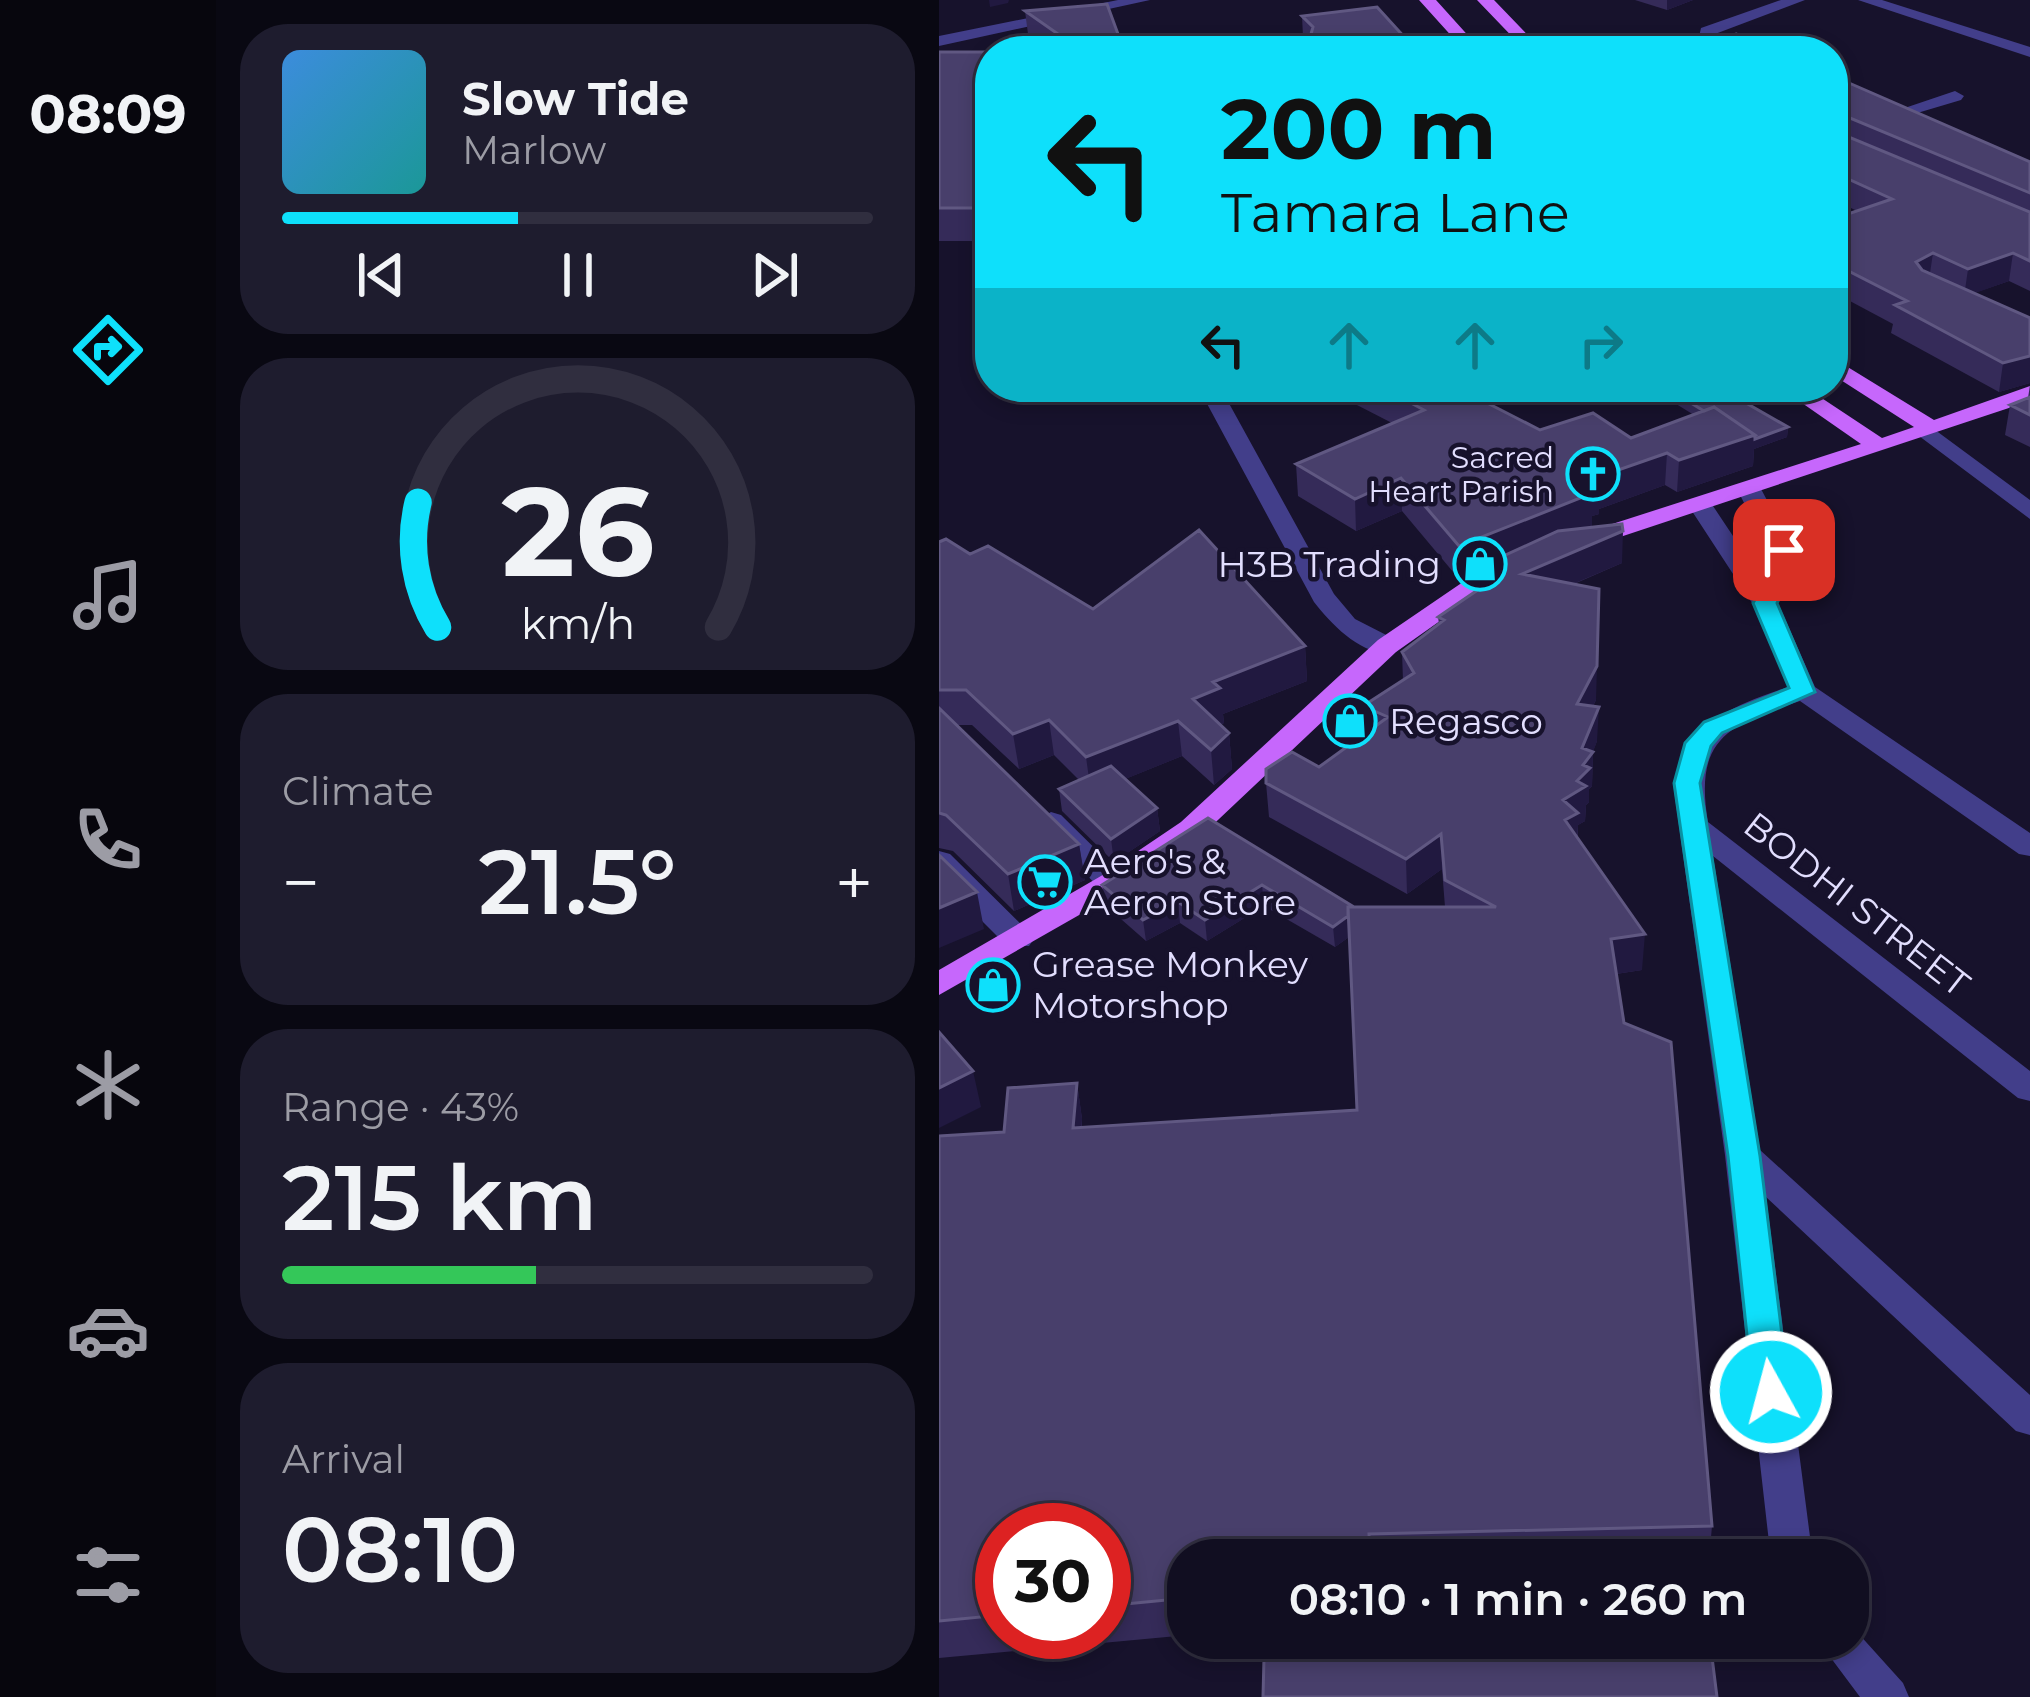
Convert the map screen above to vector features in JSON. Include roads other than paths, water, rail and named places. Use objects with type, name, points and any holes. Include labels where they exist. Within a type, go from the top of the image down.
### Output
[{"type":"main road","points":[[1427,0],[1460,36]]},
{"type":"main road","points":[[1486,0],[1521,36]]},
{"type":"main road","points":[[1848,375],[1929,430]]},
{"type":"main road","points":[[939,983],[1112,883],[1191,829],[1387,646],[1472,587],[1551,552],[2030,393]]},
{"type":"main road","points":[[1813,402],[1879,446]]},
{"type":"main road","points":[[1849,426],[1903,411]]},
{"type":"street","points":[[939,41],[1142,0]]},
{"type":"street","points":[[1706,36],[1707,31],[1797,0]]},
{"type":"street","points":[[1867,0],[2030,52]]},
{"type":"street","points":[[1927,134],[1878,113],[1955,96]]},
{"type":"street","points":[[1217,402],[1323,597],[1346,625],[1387,646]]},
{"type":"street","points":[[1929,430],[2030,512]]},
{"type":"street","points":[[1749,489],[1786,560],[1765,603]]},
{"type":"street","points":[[1700,505],[1765,603],[1803,692],[2030,847]]},
{"type":"street","points":[[1790,1539],[1744,1156],[1687,783],[1698,743],[1713,728],[1803,692]]},
{"type":"street","points":[[1029,800],[1112,883]]},
{"type":"street","name":"BODHI STREET","points":[[1693,825],[2030,1089]]},
{"type":"street","points":[[939,861],[1018,939]]},
{"type":"street","points":[[1744,1156],[2030,1419]]},
{"type":"street","points":[[1855,1659],[1887,1697]]},
{"type":"place","name":"Sacred Heart Parish","points":[[1593,474]]},
{"type":"place","name":"H3B Trading","points":[[1480,564]]},
{"type":"place","name":"Regasco","points":[[1350,721]]},
{"type":"place","name":"Aero's & Aeron Store","points":[[1045,882]]},
{"type":"place","name":"Grease Monkey Motorshop","points":[[993,985]]}]
